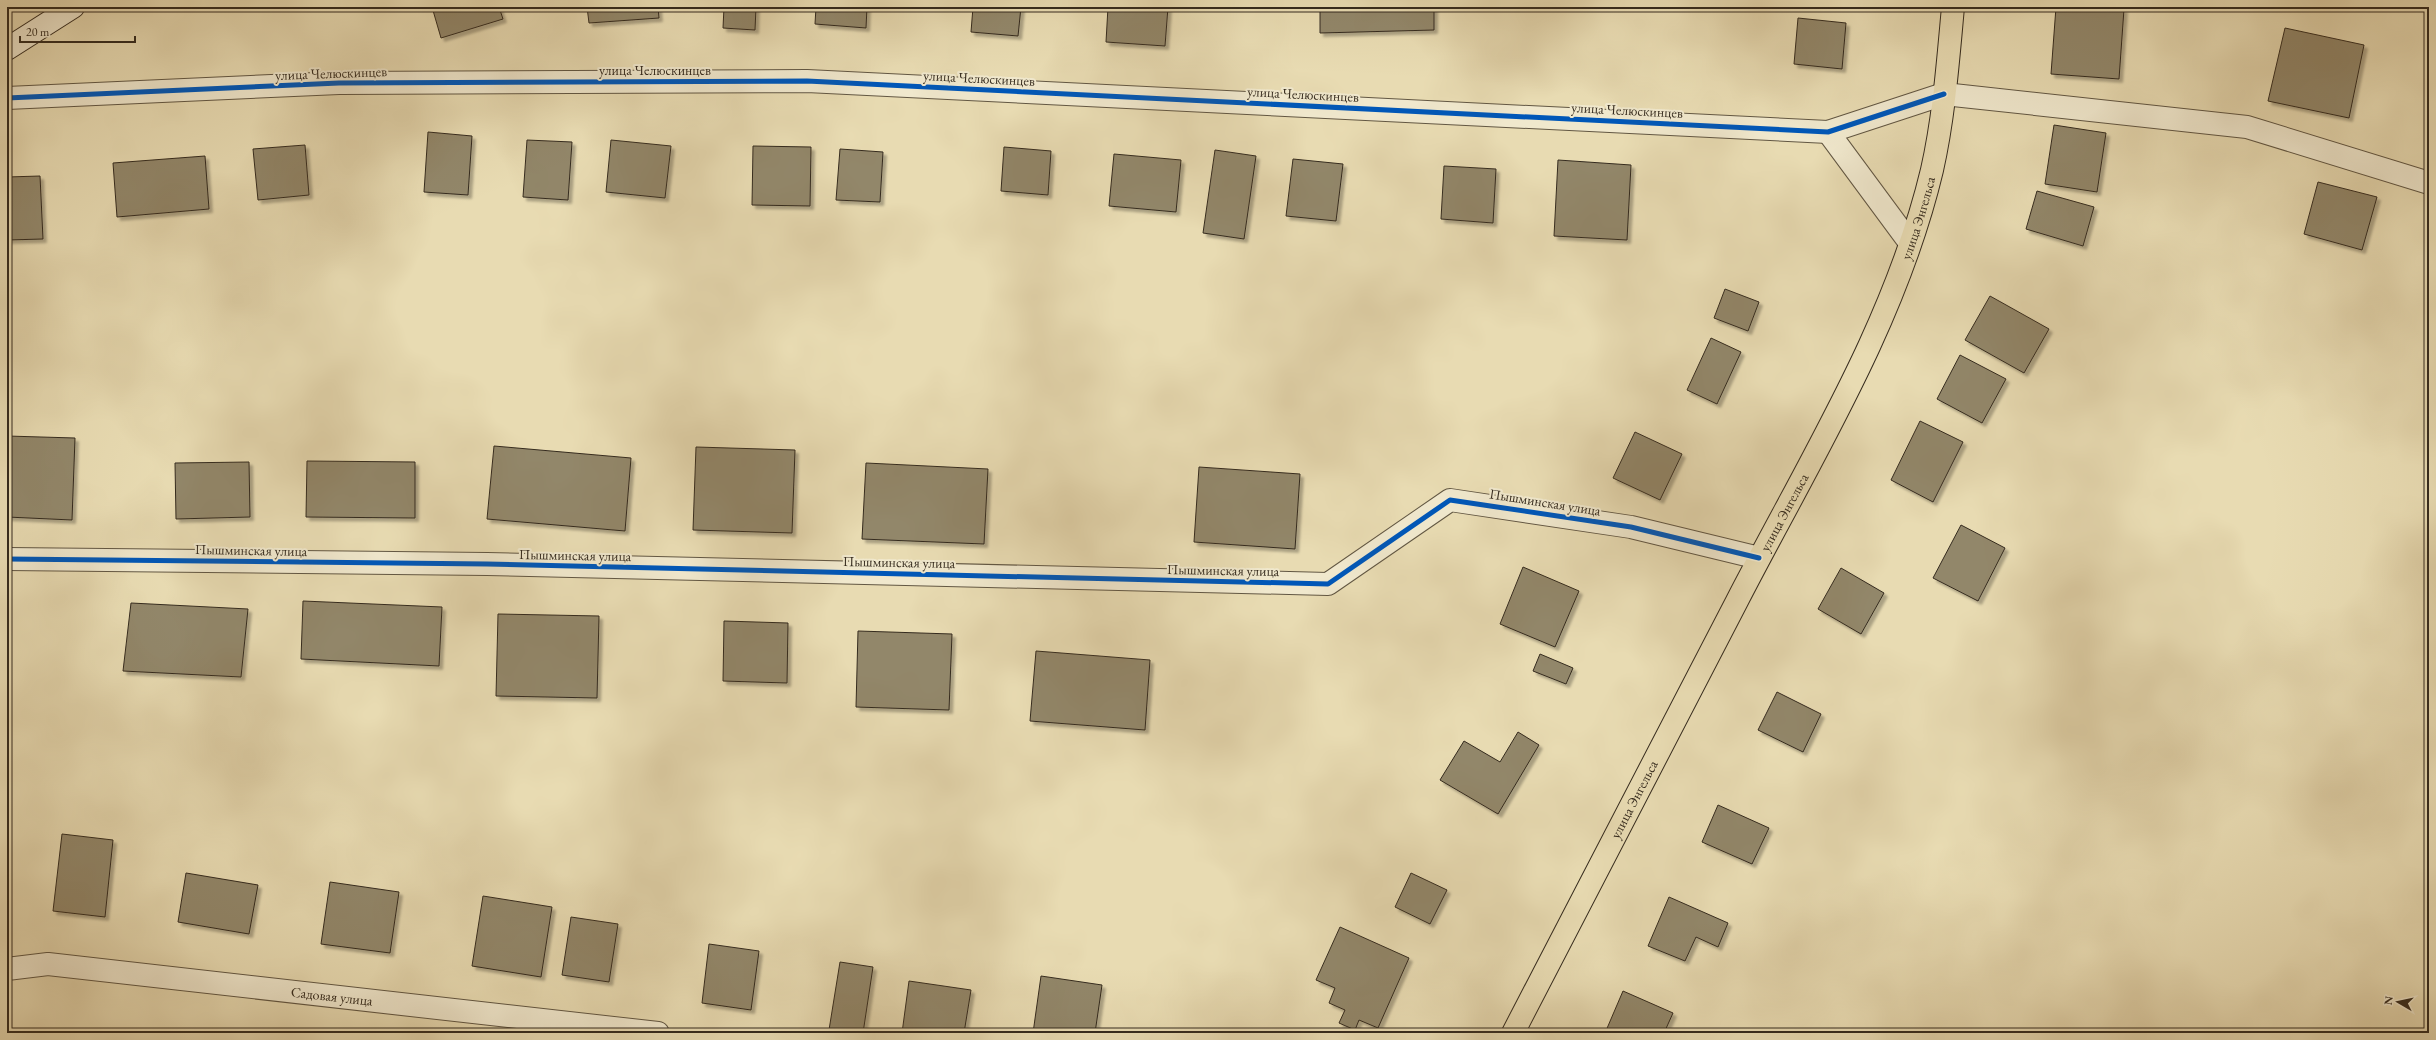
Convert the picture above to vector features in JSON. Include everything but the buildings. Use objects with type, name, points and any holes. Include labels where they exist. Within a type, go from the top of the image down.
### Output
[{"type":"main road","name":"улица Энгельса","points":[[1513,1033],[1759,558],[1817,450],[1880,324],[1910,243],[1932,169],[1944,94],[1953,7]]},
{"type":"street","points":[[7,49],[73,7]]},
{"type":"street","name":"улица Челюскинцев","points":[[7,98],[339,83],[807,81],[1828,132],[1944,94]]},
{"type":"street","points":[[1944,94],[2247,127],[2429,183]]},
{"type":"street","points":[[1828,132],[1910,243]]},
{"type":"street","name":"Пышминская улица","points":[[7,559],[495,565],[1328,584],[1450,500],[1631,527],[1759,558]]},
{"type":"street","name":"Садовая улица","points":[[7,969],[48,964],[658,1033]]},
{"type":"cycle path","points":[[7,98],[339,83],[807,81],[1828,132],[1944,94]]},
{"type":"cycle path","points":[[7,559],[487,564],[1328,584],[1450,500],[1631,527],[1759,558]]}]
